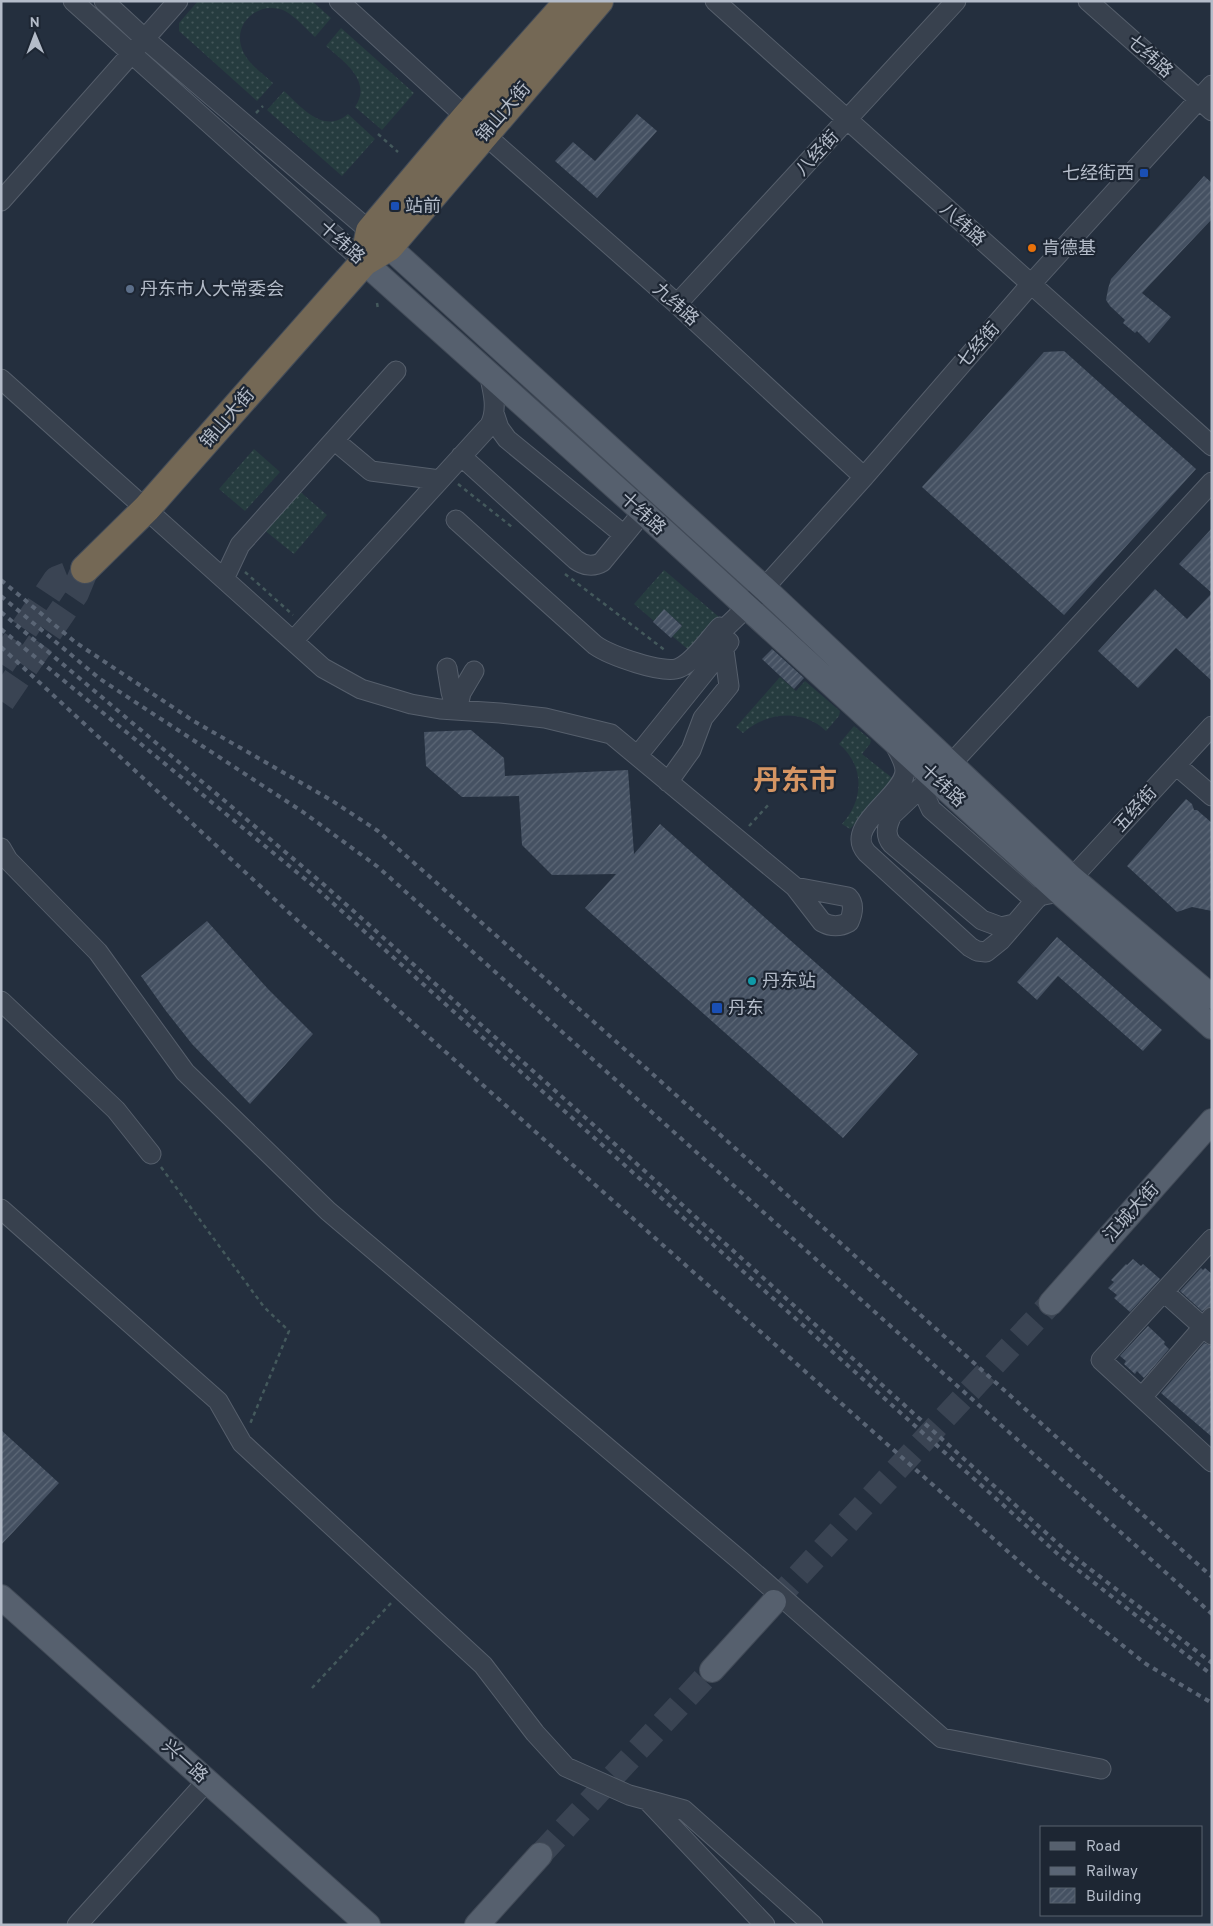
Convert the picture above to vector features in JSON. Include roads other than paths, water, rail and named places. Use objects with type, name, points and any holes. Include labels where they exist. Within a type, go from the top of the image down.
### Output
[{"type":"highway","name":"锦山大街","points":[[85,569],[147,508],[364,262],[380,239],[475,126],[569,1]]},
{"type":"highway","name":"锦山大街","points":[[475,126],[599,1]]},
{"type":"main road","name":"十纬路","points":[[380,239],[764,588],[937,774],[1057,889],[1212,1028]]},
{"type":"main road","name":"十纬路","points":[[364,262],[891,738],[937,774]]},
{"type":"main road","name":"十纬路","points":[[1057,889],[1212,997]]},
{"type":"main road","name":"江城大街","points":[[1050,1303],[1212,1121]]},
{"type":"main road","name":"兴一路","points":[[1,1597],[368,1925]]},
{"type":"main road","points":[[712,1670],[774,1602]]},
{"type":"main road","points":[[477,1925],[540,1855]]},
{"type":"street","name":"十纬路","points":[[73,1],[364,262]]},
{"type":"street","name":"十纬路","points":[[104,1],[145,39],[380,239]]},
{"type":"street","points":[[1,201],[178,1]]},
{"type":"street","name":"九纬路","points":[[339,1],[475,126],[676,304],[864,477]]},
{"type":"street","name":"八纬路","points":[[715,1],[1212,446]]},
{"type":"street","name":"八经街","points":[[676,304],[956,1]]},
{"type":"street","name":"七纬路","points":[[1088,1],[1205,106]]},
{"type":"street","name":"七经街","points":[[724,639],[747,607],[864,477],[1031,284],[1205,106],[1212,86]]},
{"type":"street","points":[[224,579],[240,545],[396,370]]},
{"type":"street","points":[[292,641],[490,425],[494,413],[494,395],[489,374]]},
{"type":"street","points":[[4,388],[147,508],[323,668],[361,689],[411,704],[521,715],[593,728],[611,734],[795,887]]},
{"type":"street","points":[[494,413],[507,439],[624,535]]},
{"type":"street","points":[[334,440],[371,471],[440,480]]},
{"type":"street","points":[[461,456],[580,563],[588,565],[600,564],[643,512]]},
{"type":"street","points":[[1014,924],[1001,927],[982,920],[889,841],[887,831],[892,815],[937,774],[1212,482]]},
{"type":"street","points":[[456,520],[605,652],[662,670],[677,669],[692,659],[720,627],[724,639],[729,686],[703,718],[691,750],[668,782]]},
{"type":"street","points":[[634,752],[724,639]]},
{"type":"street","points":[[634,752],[686,682],[692,659]]},
{"type":"street","points":[[447,668],[451,692],[457,710]]},
{"type":"street","points":[[457,710],[461,693],[474,671]]},
{"type":"street","name":"五经街","points":[[891,738],[904,764],[905,774],[865,826],[861,839],[864,850],[974,949],[986,952],[1001,940],[1014,924],[1057,889],[1212,726]]},
{"type":"street","points":[[1176,765],[1212,796]]},
{"type":"street","points":[[937,774],[927,801],[931,809],[1033,898],[1057,889]]},
{"type":"street","points":[[1,848],[8,860],[98,952],[185,1072],[328,1211],[742,1562],[942,1738],[1102,1769]]},
{"type":"street","points":[[1,1001],[116,1110],[151,1154]]},
{"type":"street","points":[[1,1209],[218,1401],[242,1443],[483,1665],[535,1733],[566,1767],[629,1795],[684,1810],[813,1925]]},
{"type":"street","points":[[1212,1239],[1102,1360],[1212,1462]]},
{"type":"street","points":[[1142,1398],[1209,1326],[1164,1292]]},
{"type":"street","points":[[78,1925],[208,1781]]},
{"type":"street","points":[[647,1800],[765,1925]]},
{"type":"tunnel","points":[[1,664],[57,580],[85,569]]},
{"type":"tunnel","points":[[1,701],[75,593],[85,569]]},
{"type":"tunnel","points":[[774,1602],[1051,1303]]},
{"type":"tunnel","points":[[540,1855],[712,1670]]},
{"type":"railway","points":[[1,580],[75,642],[192,720],[331,800],[378,831],[647,1069],[1212,1577]]},
{"type":"railway","points":[[1,596],[100,679],[303,812],[378,867],[1212,1614]]},
{"type":"railway","points":[[1,612],[322,883],[1064,1549],[1212,1663]]},
{"type":"railway","points":[[1,629],[316,888],[1060,1556],[1212,1675]]},
{"type":"railway","points":[[1,647],[297,920],[1040,1580],[1146,1664],[1212,1703]]},
{"type":"place","name":"七经街西","points":[[1144,173]]},
{"type":"place","name":"站前","points":[[395,206]]},
{"type":"place","name":"肯德基","points":[[1032,248]]},
{"type":"place","name":"丹东市人大常委会","points":[[130,289]]},
{"type":"place","name":"丹东站","points":[[752,981]]},
{"type":"place","name":"丹东","points":[[717,1008]]},
{"type":"district","name":"丹东市","points":[[795,780]]}]
